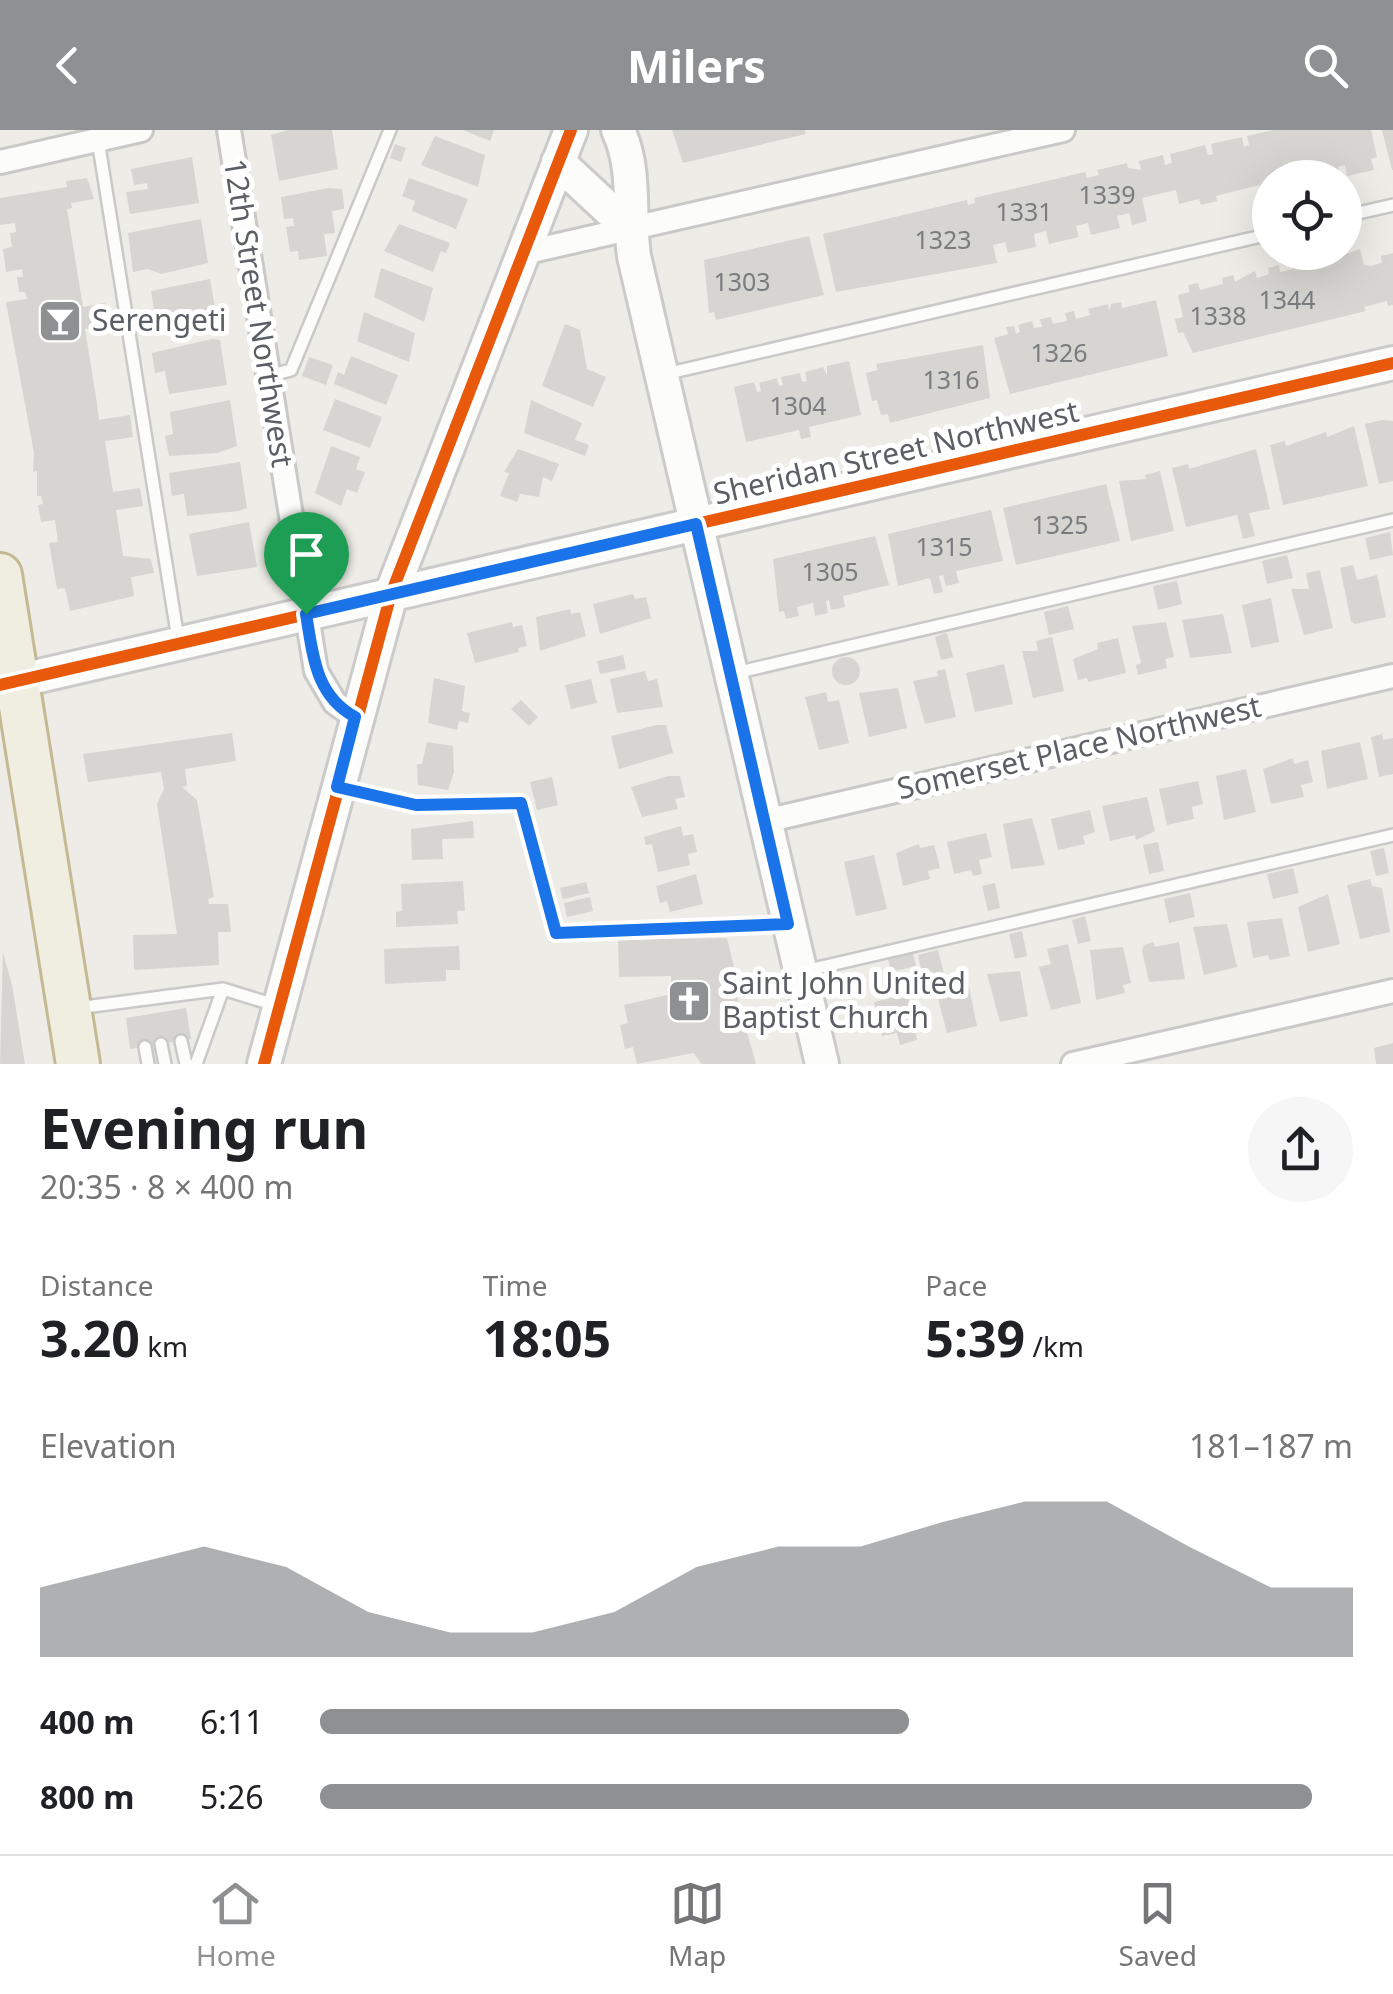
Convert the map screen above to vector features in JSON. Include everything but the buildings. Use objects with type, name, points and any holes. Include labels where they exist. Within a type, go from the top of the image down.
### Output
[{"type":"highway","points":[[0,575],[9,683],[78,1064]]},
{"type":"street","points":[[0,162],[140,130]]},
{"type":"street","name":"12th Street Northwest","points":[[229,130],[320,683],[335,703],[355,717]]},
{"type":"street","points":[[264,1064],[391,594],[571,130]]},
{"type":"street","points":[[618,130],[636,214],[630,230],[661,375],[822,1064]]},
{"type":"street","points":[[523,253],[1063,130]]},
{"type":"street","points":[[558,162],[630,230]]},
{"type":"street","name":"Sheridan Street Northwest","points":[[9,683],[1393,364]]},
{"type":"street","name":"Somerset Place Northwest","points":[[765,821],[1393,676]]},
{"type":"street","points":[[1073,1064],[1393,990]]},
{"type":"lane","points":[[268,376],[291,370],[390,130]]},
{"type":"lane","points":[[98,140],[179,644]]},
{"type":"lane","points":[[1362,212],[1393,205]]},
{"type":"lane","points":[[661,375],[1252,238]]},
{"type":"lane","points":[[731,674],[1393,520]]},
{"type":"lane","points":[[337,787],[416,805],[521,803],[556,933],[788,924]]},
{"type":"lane","points":[[800,972],[1393,835]]},
{"type":"lane","points":[[69,1008],[223,989],[280,1007]]},
{"type":"lane","points":[[196,1064],[223,989]]},
{"type":"lane","points":[[155,997],[157,1013]]},
{"type":"lane","points":[[137,1000],[140,1016]]},
{"type":"lane","points":[[181,1041],[186,1064]]},
{"type":"lane","points":[[161,1044],[165,1064]]},
{"type":"lane","points":[[145,1046],[148,1064]]},
{"type":"cycle path","points":[[264,1064],[391,594],[571,130]]},
{"type":"cycle path","points":[[0,685],[1393,363]]},
{"type":"place","name":"Serengeti","points":[[60,321]]},
{"type":"place","name":"Saint John United Baptist Church","points":[[689,1001]]},
{"type":"route","points":[[696,524],[788,924],[556,933],[521,803],[416,805],[337,787],[355,717],[335,703],[320,683],[306,614],[696,524]]}]
